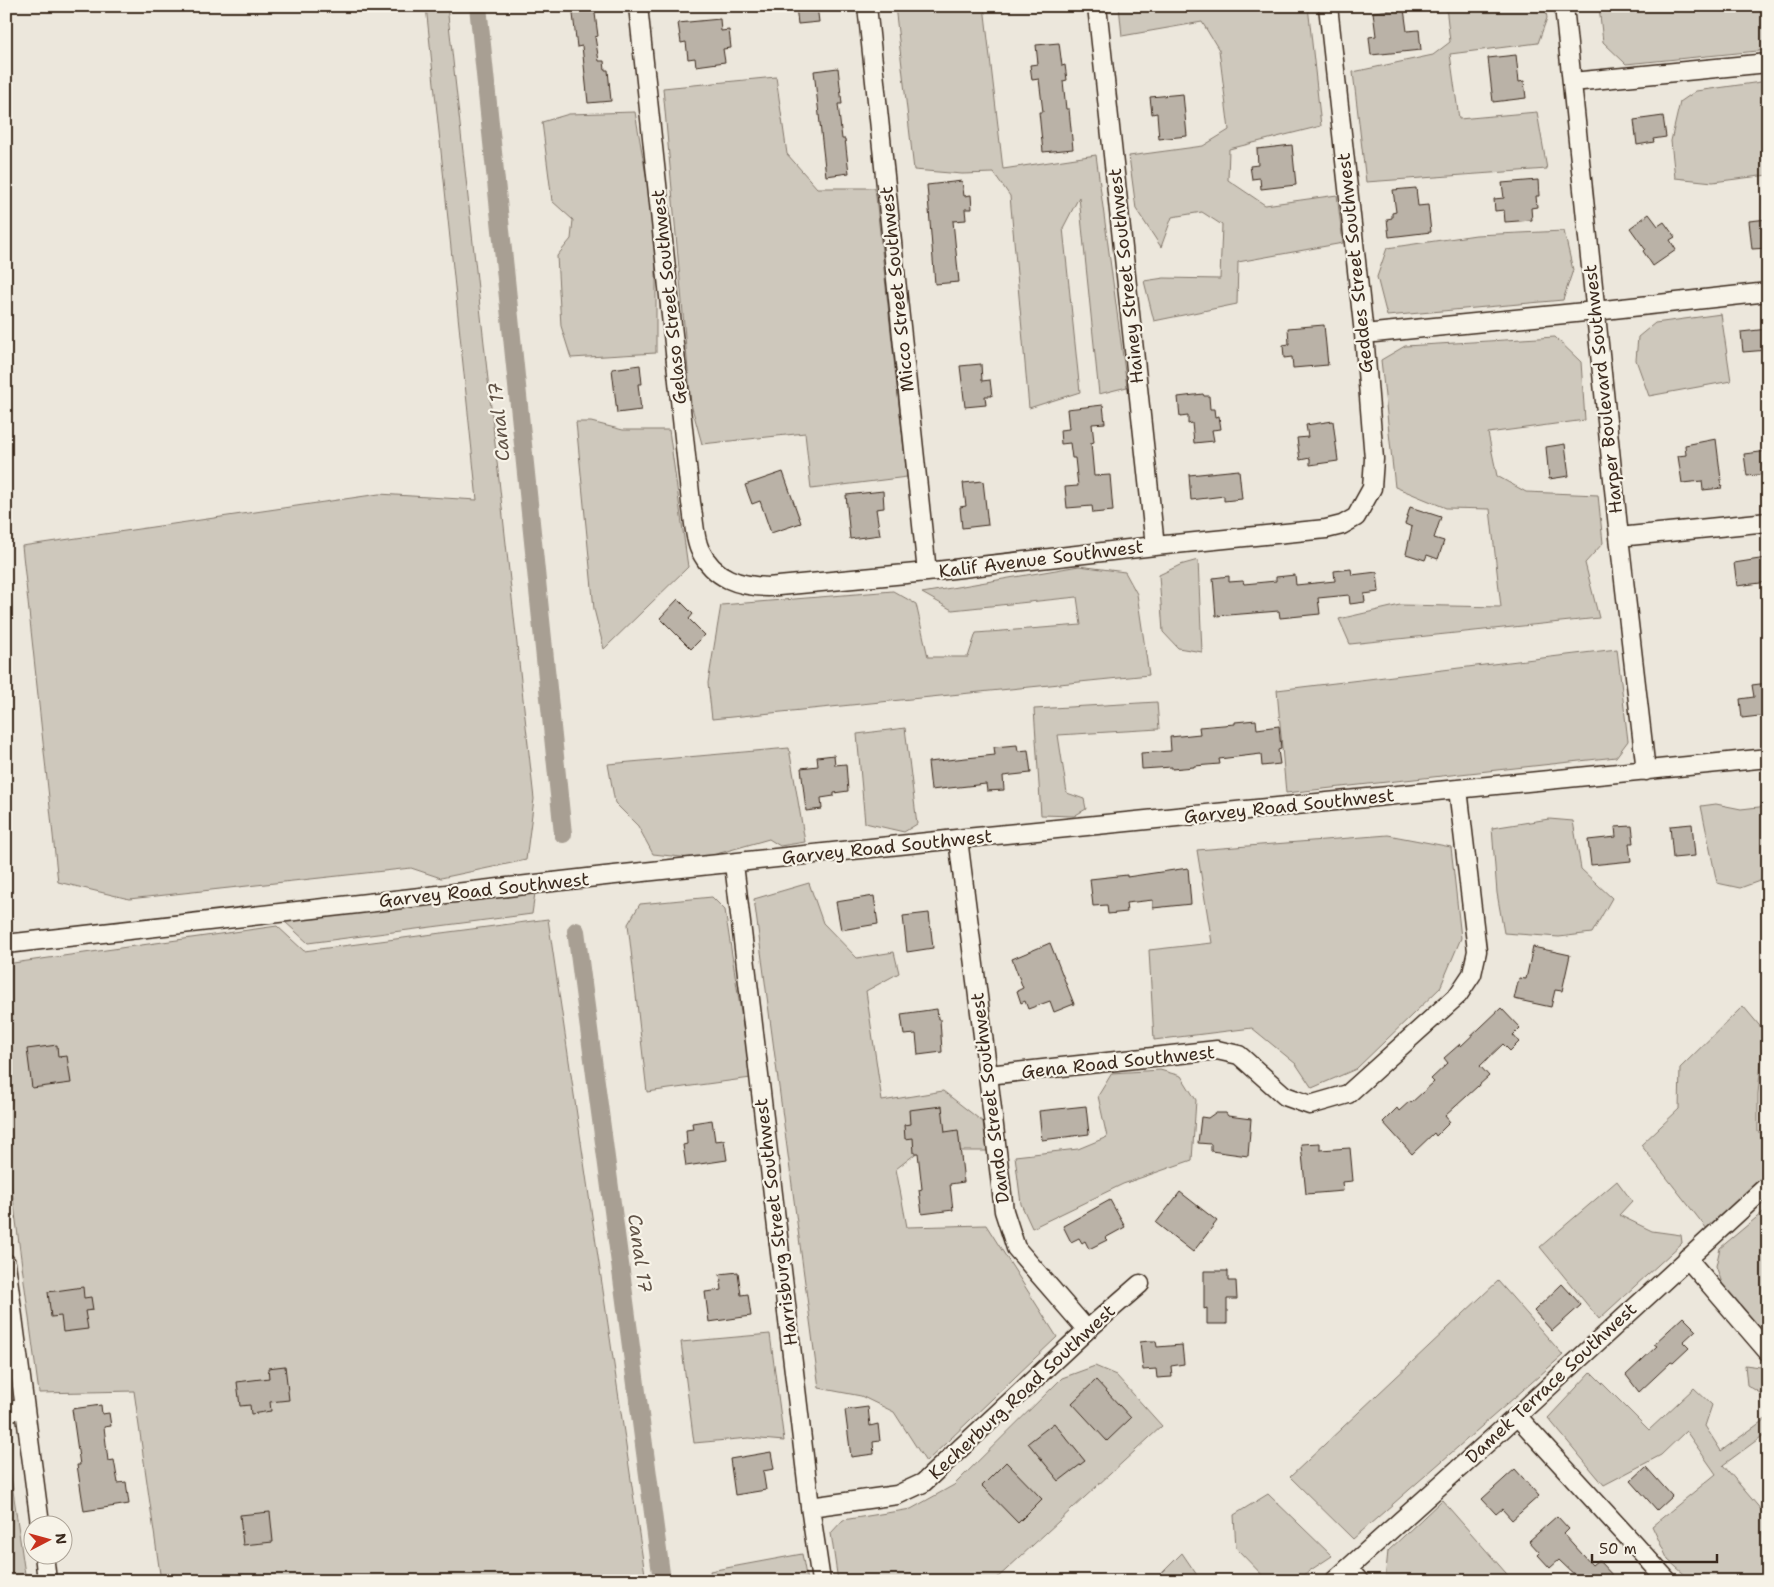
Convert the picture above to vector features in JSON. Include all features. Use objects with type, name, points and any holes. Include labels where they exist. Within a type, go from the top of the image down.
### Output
[{"type":"street","name":"Gelaso Street Southwest","points":[[638,6],[691,504],[699,549],[711,567],[724,578]]},
{"type":"street","name":"Micco Street Southwest","points":[[867,6],[927,572]]},
{"type":"street","name":"Hainey Street Southwest","points":[[1097,6],[1155,546]]},
{"type":"street","name":"Geddes Street Southwest","points":[[1328,6],[1364,334],[1374,459],[1372,488],[1356,516]]},
{"type":"street","name":"Harper Boulevard Southwest","points":[[1564,6],[1619,537],[1646,771]]},
{"type":"street","points":[[1572,82],[1768,63]]},
{"type":"street","points":[[1364,334],[1768,292]]},
{"type":"street","name":"Kalif Avenue Southwest","points":[[724,578],[750,586],[768,587],[927,572],[1326,529],[1342,525],[1356,516]]},
{"type":"street","points":[[1619,537],[1768,522]]},
{"type":"street","name":"Garvey Road Southwest","points":[[6,944],[605,876],[1768,758]]},
{"type":"street","name":"Gena Road Southwest","points":[[988,1075],[1217,1050],[1239,1055],[1285,1096],[1310,1105],[1348,1094],[1458,995],[1472,974],[1477,951],[1458,789]]},
{"type":"street","name":"Dando Street Southwest","points":[[958,839],[1004,1211],[1016,1248],[1087,1330]]},
{"type":"street","name":"Harrisburg Street Southwest","points":[[734,864],[810,1507],[821,1581]]},
{"type":"street","name":"Damek Terrace Southwest","points":[[1334,1581],[1353,1574],[1517,1416],[1768,1185]]},
{"type":"street","points":[[1687,1258],[1768,1352]]},
{"type":"street","points":[[6,1263],[39,1514]]},
{"type":"street","name":"Kecherburg Road Southwest","points":[[810,1507],[897,1495],[923,1483],[1087,1330],[1140,1284]]},
{"type":"street","points":[[6,1411],[25,1409]]},
{"type":"street","points":[[1517,1416],[1668,1581]]},
{"type":"street","points":[[45,1564],[47,1581]]},
{"type":"shaded area","points":[[426,6],[447,6],[534,799],[526,860],[441,878],[411,868],[129,899],[58,882],[22,546],[379,494],[477,500]]},
{"type":"shaded area","points":[[895,6],[984,6],[1003,169],[1096,155],[1127,387],[1099,394],[1079,197],[1063,228],[1080,392],[1029,408],[1010,196],[994,173],[962,174],[914,170]]},
{"type":"shaded area","points":[[1119,6],[1308,6],[1321,126],[1229,149],[1228,180],[1265,205],[1337,195],[1343,243],[1238,262],[1237,304],[1154,321],[1144,281],[1164,278],[1220,279],[1222,225],[1202,212],[1172,217],[1161,247],[1136,209],[1129,156],[1203,146],[1229,130],[1219,50],[1202,22],[1122,36]]},
{"type":"shaded area","points":[[1446,6],[1545,6],[1547,18],[1538,43],[1450,54],[1459,119],[1537,112],[1547,169],[1366,182],[1353,72],[1433,55],[1450,42]]},
{"type":"shaded area","points":[[1599,6],[1768,6],[1768,50],[1626,64],[1603,42]]},
{"type":"shaded area","points":[[776,77],[787,154],[817,188],[875,188],[907,477],[811,489],[805,433],[702,444],[691,404],[663,88]]},
{"type":"shaded area","points":[[1768,81],[1768,175],[1713,182],[1675,178],[1671,141],[1680,102],[1696,91]]},
{"type":"shaded area","points":[[635,112],[656,233],[656,353],[571,358],[561,326],[557,256],[571,239],[573,220],[552,201],[542,122],[569,114]]},
{"type":"shaded area","points":[[1564,231],[1573,270],[1563,300],[1387,316],[1377,277],[1387,248],[1476,235]]},
{"type":"shaded area","points":[[1721,314],[1731,381],[1649,396],[1636,360],[1638,337],[1655,323]]},
{"type":"shaded area","points":[[1555,337],[1581,362],[1585,420],[1488,433],[1497,476],[1526,492],[1598,495],[1603,543],[1585,563],[1599,618],[1350,644],[1339,619],[1400,605],[1501,607],[1490,509],[1446,508],[1395,487],[1381,360],[1405,346]]},
{"type":"shaded area","points":[[576,422],[591,422],[623,430],[669,430],[688,567],[604,649],[594,609]]},
{"type":"shaded area","points":[[1198,560],[1202,652],[1178,648],[1163,632],[1159,575],[1180,565]]},
{"type":"shaded area","points":[[1079,566],[1125,572],[1137,594],[1149,675],[712,719],[708,683],[721,605],[893,591],[916,604],[928,657],[968,657],[976,633],[1081,625],[1077,597],[952,610],[922,593]]},
{"type":"shaded area","points":[[1617,649],[1628,741],[1616,757],[1286,793],[1277,690]]},
{"type":"shaded area","points":[[1157,702],[1159,729],[1058,735],[1067,793],[1084,799],[1086,809],[1074,816],[1041,815],[1034,709]]},
{"type":"shaded area","points":[[905,728],[917,824],[904,832],[865,823],[857,734]]},
{"type":"shaded area","points":[[789,748],[805,842],[780,846],[769,839],[699,859],[653,854],[638,826],[615,803],[608,764]]},
{"type":"shaded area","points":[[1716,804],[1741,809],[1768,806],[1768,878],[1740,888],[1717,883],[1701,806]]},
{"type":"shaded area","points":[[1549,819],[1573,821],[1581,869],[1612,898],[1592,933],[1559,937],[1504,933],[1497,893],[1492,828]]},
{"type":"shaded area","points":[[1388,835],[1451,847],[1461,938],[1440,988],[1356,1069],[1312,1088],[1296,1064],[1252,1028],[1154,1040],[1149,950],[1212,943],[1197,850]]},
{"type":"shaded area","points":[[809,883],[823,923],[857,958],[894,952],[899,973],[866,991],[882,1101],[943,1091],[983,1122],[987,1151],[919,1151],[896,1169],[907,1227],[986,1225],[1057,1337],[926,1462],[894,1412],[861,1396],[819,1388],[754,899]]},
{"type":"shaded area","points":[[535,893],[532,914],[308,943],[284,921]]},
{"type":"shaded area","points":[[712,897],[725,910],[751,1078],[647,1092],[628,924],[640,904]]},
{"type":"shaded area","points":[[548,919],[646,1581],[161,1581],[134,1391],[39,1393],[6,1146],[6,964],[277,926],[304,951]]},
{"type":"shaded area","points":[[1743,1006],[1764,1031],[1758,1094],[1758,1132],[1768,1133],[1768,1172],[1707,1229],[1641,1145],[1679,1109],[1680,1068]]},
{"type":"shaded area","points":[[1160,1070],[1181,1076],[1196,1100],[1192,1160],[1123,1184],[1032,1228],[1021,1204],[1015,1156],[1078,1149],[1107,1137],[1098,1096],[1112,1073]]},
{"type":"shaded area","points":[[1617,1181],[1632,1201],[1619,1215],[1652,1231],[1681,1235],[1682,1243],[1599,1319],[1540,1247]]},
{"type":"shaded area","points":[[1768,1208],[1768,1337],[1723,1286],[1716,1266],[1720,1248]]},
{"type":"shaded area","points":[[1498,1281],[1563,1355],[1353,1539],[1290,1477]]},
{"type":"shaded area","points":[[770,1334],[784,1441],[749,1438],[694,1443],[681,1342]]},
{"type":"shaded area","points":[[1745,1365],[1768,1368],[1768,1398],[1747,1385]]},
{"type":"shaded area","points":[[1095,1366],[1116,1375],[1162,1426],[994,1581],[838,1581],[831,1533],[843,1520],[911,1509],[954,1485],[1062,1378]]},
{"type":"shaded area","points":[[1591,1372],[1649,1430],[1694,1388],[1712,1405],[1705,1426],[1721,1451],[1768,1417],[1768,1432],[1723,1465],[1768,1518],[1768,1581],[1692,1581],[1668,1560],[1652,1526],[1716,1474],[1686,1431],[1661,1455],[1604,1485],[1548,1418]]},
{"type":"shaded area","points":[[6,1442],[22,1564],[24,1564],[26,1581],[6,1581]]},
{"type":"shaded area","points":[[1268,1494],[1332,1556],[1294,1581],[1268,1581],[1236,1548],[1234,1515]]},
{"type":"shaded area","points":[[1442,1500],[1513,1581],[1385,1581],[1388,1551]]},
{"type":"shaded area","points":[[1182,1553],[1201,1581],[1154,1581]]},
{"type":"shaded area","points":[[802,1554],[807,1581],[712,1581],[710,1571]]},
{"type":"building","points":[[572,6],[594,6],[598,36],[595,37],[599,61],[604,61],[605,70],[608,70],[611,101],[588,103],[582,46],[577,47]]},
{"type":"building","points":[[796,6],[817,6],[819,22],[798,24]]},
{"type":"building","points":[[1404,9],[1407,31],[1419,30],[1421,50],[1371,55],[1369,37],[1376,36],[1373,12]]},
{"type":"building","points":[[720,19],[721,31],[729,30],[731,48],[723,49],[725,62],[696,66],[695,58],[688,59],[686,42],[681,43],[678,23]]},
{"type":"building","points":[[1059,43],[1062,66],[1065,65],[1067,80],[1063,81],[1066,109],[1069,109],[1073,149],[1043,152],[1039,112],[1043,112],[1039,79],[1032,80],[1030,65],[1038,64],[1036,45]]},
{"type":"building","points":[[1516,55],[1519,82],[1524,81],[1526,98],[1493,102],[1488,58]]},
{"type":"building","points":[[838,68],[842,104],[838,104],[842,139],[845,139],[849,173],[826,176],[814,71]]},
{"type":"building","points":[[1183,94],[1187,136],[1159,139],[1157,113],[1152,114],[1150,97]]},
{"type":"building","points":[[1663,116],[1666,137],[1653,139],[1654,142],[1637,145],[1634,120]]},
{"type":"building","points":[[1292,145],[1296,185],[1261,189],[1260,178],[1252,179],[1250,166],[1258,165],[1257,149]]},
{"type":"building","points":[[1538,180],[1539,196],[1536,196],[1537,207],[1531,208],[1532,220],[1505,222],[1504,210],[1495,211],[1494,199],[1504,198],[1502,183]]},
{"type":"building","points":[[962,181],[964,196],[971,195],[972,209],[965,209],[966,220],[953,221],[959,282],[935,284],[927,185]]},
{"type":"building","points":[[1416,188],[1418,206],[1428,205],[1431,232],[1389,237],[1387,219],[1392,218],[1392,213],[1396,212],[1393,190]]},
{"type":"building","points":[[1649,214],[1658,226],[1664,222],[1675,237],[1670,240],[1676,250],[1653,266],[1643,251],[1645,249],[1630,228]]},
{"type":"building","points":[[1768,219],[1768,248],[1752,249],[1749,221]]},
{"type":"building","points":[[1324,325],[1328,365],[1293,368],[1292,357],[1284,358],[1283,345],[1289,344],[1288,328]]},
{"type":"building","points":[[1768,329],[1768,350],[1743,352],[1741,332]]},
{"type":"building","points":[[981,364],[982,381],[990,380],[992,396],[985,396],[986,405],[965,407],[960,366]]},
{"type":"building","points":[[640,365],[642,384],[638,384],[641,410],[617,413],[612,369]]},
{"type":"building","points":[[1203,394],[1204,396],[1209,396],[1210,409],[1214,409],[1215,417],[1219,416],[1221,429],[1212,430],[1214,441],[1194,443],[1192,423],[1188,424],[1188,416],[1180,417],[1178,397]]},
{"type":"building","points":[[1103,405],[1105,423],[1092,424],[1094,442],[1091,443],[1094,476],[1110,475],[1113,511],[1093,513],[1092,506],[1067,508],[1065,487],[1078,486],[1075,458],[1072,458],[1070,443],[1061,444],[1060,430],[1069,429],[1067,409]]},
{"type":"building","points":[[1333,421],[1338,461],[1310,465],[1310,458],[1300,460],[1297,438],[1308,437],[1306,425]]},
{"type":"building","points":[[1716,439],[1722,488],[1703,490],[1702,481],[1682,483],[1678,456],[1686,455],[1685,445]]},
{"type":"building","points":[[1565,444],[1569,476],[1549,479],[1546,447]]},
{"type":"building","points":[[1768,451],[1768,474],[1747,476],[1744,454]]},
{"type":"building","points":[[1239,470],[1242,499],[1224,501],[1224,496],[1191,500],[1189,475]]},
{"type":"building","points":[[783,472],[801,523],[771,533],[760,501],[752,504],[745,485]]},
{"type":"building","points":[[983,481],[988,525],[962,528],[960,507],[966,506],[963,483]]},
{"type":"building","points":[[883,491],[884,508],[876,509],[880,535],[850,539],[846,495]]},
{"type":"building","points":[[1410,507],[1441,517],[1434,538],[1444,541],[1438,559],[1427,555],[1425,560],[1406,554],[1412,527],[1405,524]]},
{"type":"building","points":[[1768,559],[1768,582],[1737,586],[1734,563]]},
{"type":"building","points":[[1351,569],[1352,575],[1377,572],[1379,592],[1364,594],[1365,602],[1350,604],[1349,595],[1318,598],[1320,614],[1280,618],[1279,611],[1216,616],[1213,578],[1229,576],[1229,582],[1243,581],[1244,584],[1276,581],[1276,577],[1295,575],[1296,585],[1335,581],[1334,571]]},
{"type":"building","points":[[678,599],[693,614],[689,619],[705,635],[691,649],[660,618]]},
{"type":"building","points":[[1768,683],[1768,715],[1742,718],[1740,699],[1754,697],[1752,685]]},
{"type":"building","points":[[1256,720],[1257,729],[1279,726],[1281,749],[1278,750],[1280,764],[1262,766],[1261,754],[1219,759],[1220,764],[1172,769],[1172,767],[1142,769],[1141,753],[1171,751],[1170,737],[1200,734],[1199,727]]},
{"type":"building","points":[[1017,745],[1018,751],[1028,750],[1031,773],[1003,776],[1004,790],[987,791],[986,784],[931,790],[928,762],[995,755],[994,747]]},
{"type":"building","points":[[834,755],[835,765],[846,764],[848,791],[834,793],[834,796],[821,798],[822,809],[806,811],[801,768],[818,766],[817,757]]},
{"type":"building","points":[[1692,824],[1695,856],[1673,858],[1670,826]]},
{"type":"building","points":[[1632,826],[1634,843],[1629,843],[1631,861],[1591,865],[1588,840],[1616,837],[1615,827]]},
{"type":"building","points":[[1188,868],[1191,904],[1153,908],[1153,900],[1126,903],[1127,912],[1108,914],[1107,905],[1093,906],[1090,879],[1127,875],[1127,877]]},
{"type":"building","points":[[874,896],[878,924],[841,930],[836,902]]},
{"type":"building","points":[[929,913],[933,948],[907,952],[903,916]]},
{"type":"building","points":[[1050,943],[1074,1004],[1054,1012],[1050,1001],[1028,1009],[1025,1001],[1021,1003],[1017,991],[1023,988],[1012,959]]},
{"type":"building","points":[[1533,947],[1570,955],[1562,991],[1555,990],[1551,1007],[1514,999],[1519,978],[1526,979]]},
{"type":"building","points":[[1501,1008],[1520,1028],[1513,1035],[1519,1042],[1510,1051],[1503,1044],[1480,1066],[1489,1076],[1445,1116],[1450,1122],[1436,1136],[1434,1133],[1412,1154],[1383,1122],[1397,1108],[1399,1111],[1410,1101],[1411,1103],[1434,1082],[1431,1079],[1448,1063],[1444,1058],[1460,1044],[1461,1046]]},
{"type":"building","points":[[937,1009],[938,1019],[940,1019],[942,1052],[918,1055],[916,1034],[904,1035],[901,1014]]},
{"type":"building","points":[[57,1045],[58,1057],[67,1056],[71,1083],[32,1088],[27,1049]]},
{"type":"building","points":[[942,1106],[945,1132],[958,1130],[964,1182],[950,1184],[953,1210],[922,1214],[919,1190],[922,1189],[918,1153],[914,1153],[913,1138],[905,1139],[904,1125],[910,1124],[909,1110]]},
{"type":"building","points":[[1086,1106],[1089,1134],[1042,1140],[1039,1111]]},
{"type":"building","points":[[1215,1113],[1226,1113],[1228,1116],[1251,1119],[1248,1156],[1211,1151],[1211,1144],[1198,1143],[1201,1117],[1208,1118]]},
{"type":"building","points":[[712,1120],[715,1141],[724,1140],[727,1160],[686,1166],[683,1145],[687,1144],[686,1130],[693,1129],[692,1123]]},
{"type":"building","points":[[1320,1143],[1320,1150],[1350,1148],[1353,1181],[1342,1182],[1343,1191],[1306,1194],[1301,1144]]},
{"type":"building","points":[[1180,1192],[1217,1221],[1193,1252],[1156,1223]]},
{"type":"building","points":[[1110,1200],[1125,1227],[1105,1238],[1107,1240],[1089,1249],[1085,1241],[1082,1243],[1079,1238],[1071,1242],[1063,1226]]},
{"type":"building","points":[[1204,1271],[1228,1271],[1228,1281],[1236,1281],[1237,1299],[1227,1299],[1227,1324],[1207,1324],[1207,1308],[1204,1309]]},
{"type":"building","points":[[738,1272],[741,1295],[748,1294],[751,1316],[709,1322],[705,1292],[722,1290],[720,1274]]},
{"type":"building","points":[[1562,1284],[1581,1305],[1552,1331],[1534,1311]]},
{"type":"building","points":[[83,1287],[84,1298],[91,1297],[93,1310],[85,1311],[88,1329],[63,1332],[61,1316],[51,1317],[48,1292]]},
{"type":"building","points":[[1683,1317],[1696,1330],[1683,1342],[1689,1348],[1639,1392],[1626,1375],[1657,1346],[1654,1344]]},
{"type":"building","points":[[1156,1341],[1157,1347],[1182,1345],[1184,1364],[1171,1366],[1172,1377],[1157,1378],[1156,1369],[1143,1370],[1140,1342]]},
{"type":"building","points":[[285,1366],[289,1400],[270,1402],[271,1411],[251,1414],[250,1405],[240,1406],[237,1382],[269,1378],[268,1368]]},
{"type":"building","points":[[1096,1380],[1131,1418],[1107,1441],[1072,1403]]},
{"type":"building","points":[[101,1405],[102,1414],[109,1413],[111,1426],[104,1427],[108,1461],[114,1460],[118,1483],[126,1482],[129,1504],[84,1511],[77,1465],[80,1465],[72,1409]]},
{"type":"building","points":[[868,1407],[870,1426],[878,1424],[880,1441],[873,1442],[874,1454],[851,1457],[845,1410]]},
{"type":"building","points":[[1054,1423],[1085,1461],[1059,1481],[1028,1443]]},
{"type":"building","points":[[771,1452],[774,1469],[763,1471],[766,1490],[735,1495],[730,1459]]},
{"type":"building","points":[[1006,1462],[1042,1499],[1018,1523],[982,1486]]},
{"type":"building","points":[[1646,1467],[1672,1496],[1657,1510],[1631,1481]]},
{"type":"building","points":[[1515,1469],[1539,1496],[1512,1520],[1502,1509],[1496,1514],[1482,1499]]},
{"type":"building","points":[[270,1512],[273,1542],[243,1545],[240,1515]]},
{"type":"building","points":[[1557,1516],[1569,1529],[1564,1534],[1592,1565],[1598,1560],[1618,1581],[1581,1581],[1559,1560],[1550,1568],[1529,1541]]},
{"type":"waterway","name":"Canal 17","points":[[478,6],[563,834]]},
{"type":"waterway","name":"Canal 17","points":[[576,931],[662,1581]]}]
